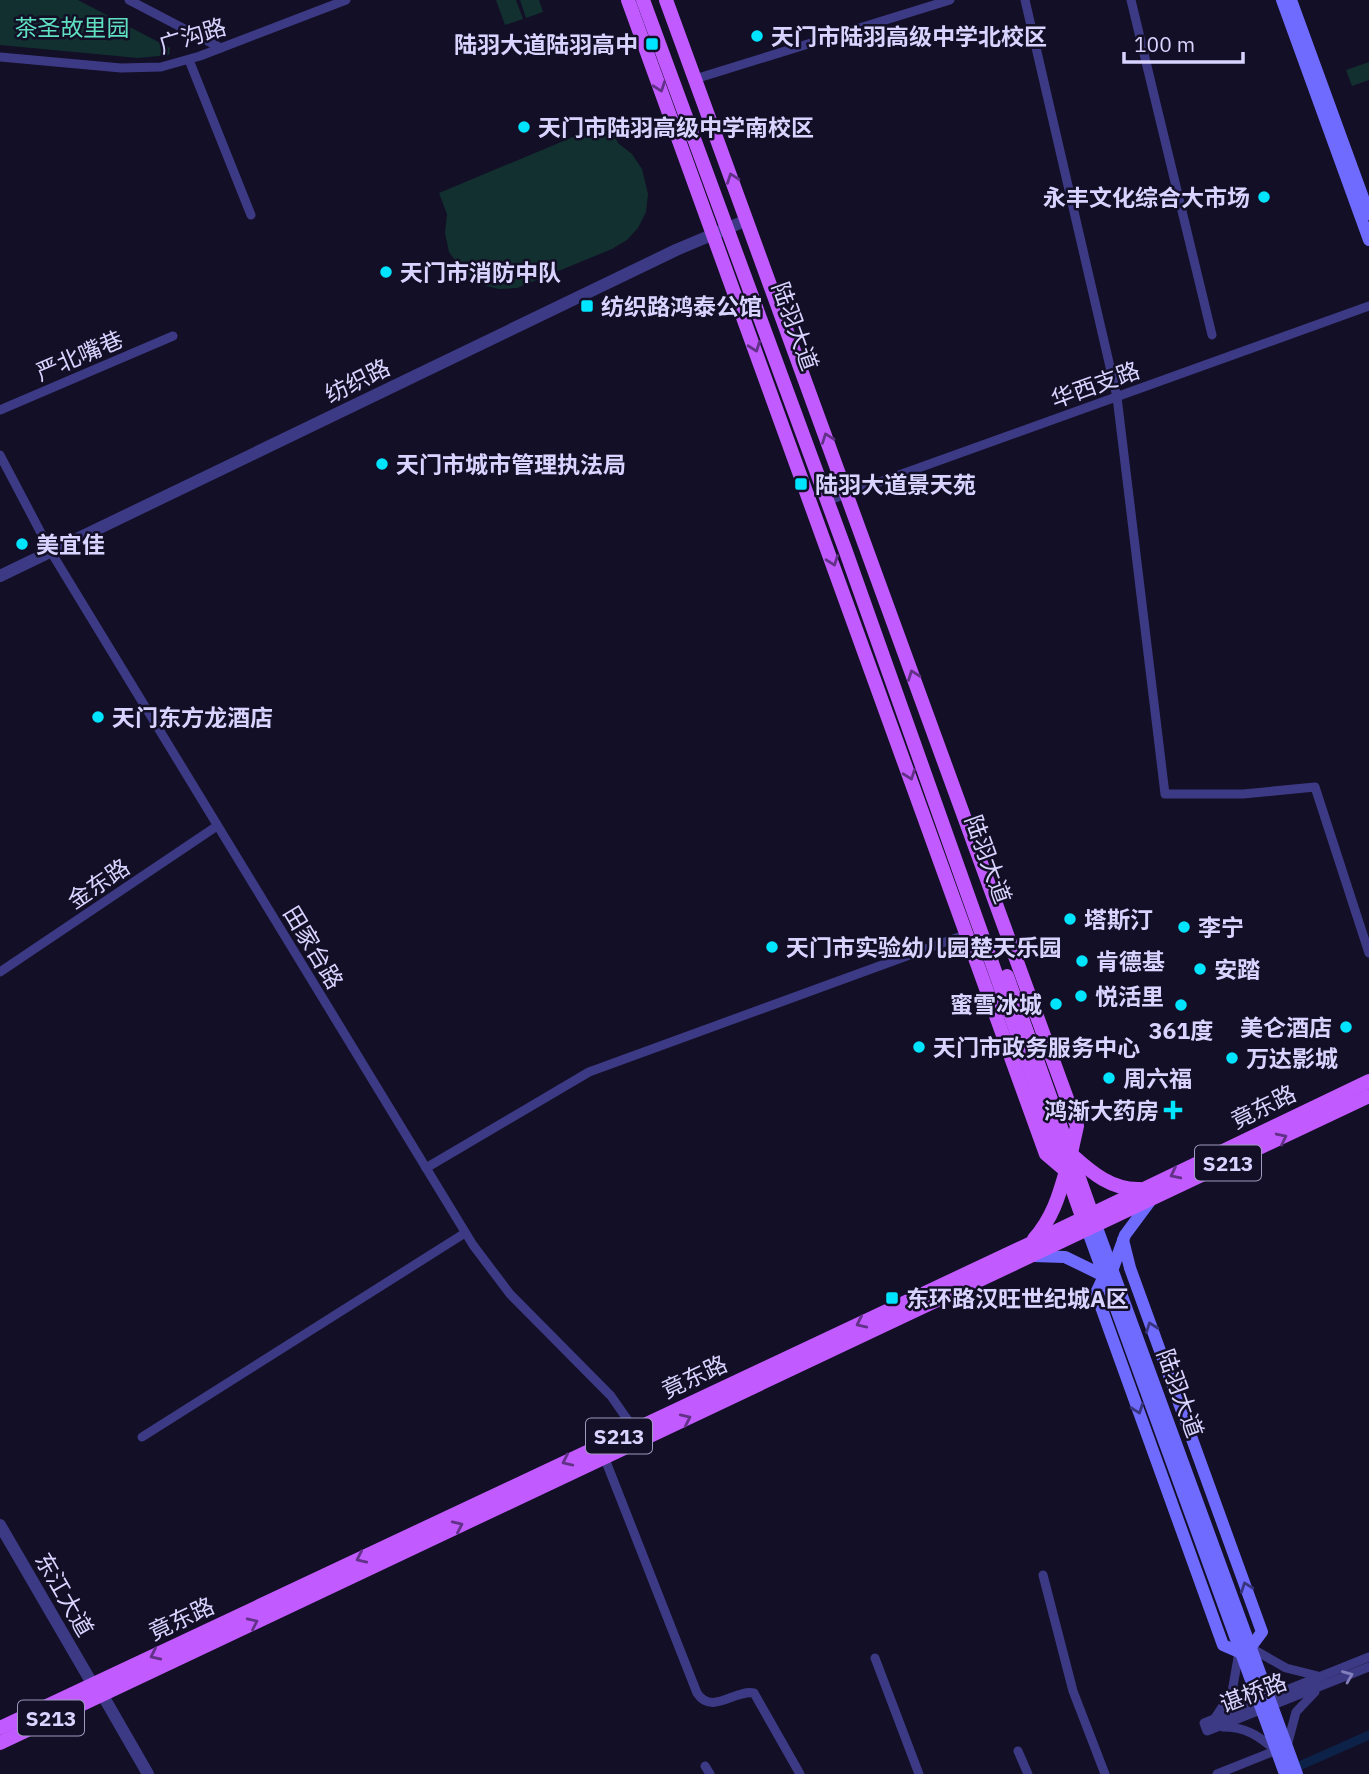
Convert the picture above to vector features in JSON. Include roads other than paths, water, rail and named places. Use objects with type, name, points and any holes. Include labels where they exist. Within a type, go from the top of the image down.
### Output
[{"type":"main road","points":[[628,0],[731,227],[841,496],[1077,1126],[1071,1155],[1109,1183],[1148,1194],[1108,1274],[1065,1257],[1027,1251],[1048,1221],[1059,1199],[1066,1171],[1046,1154],[967,934],[731,227],[695,79],[666,0]]},
{"type":"main road","name":"陆羽大道","points":[[643,0],[731,227]]},
{"type":"main road","name":"陆羽大道","points":[[651,0],[1066,1171],[1089,1221]]},
{"type":"main road","points":[[1282,0],[1369,240]]},
{"type":"main road","points":[[1292,0],[1369,214]]},
{"type":"main road","name":"竟东路","points":[[1148,1194],[1369,1081]]},
{"type":"main road","name":"竟东路","points":[[0,1743],[97,1692],[602,1451],[1089,1221],[1369,1096]]},
{"type":"main road","name":"陆羽大道","points":[[1071,1155],[1089,1221],[1264,1704],[1282,1751],[1297,1774]]},
{"type":"main road","points":[[1123,1240],[1130,1268],[1262,1632],[1245,1650]]},
{"type":"main road","name":"竟东路","points":[[602,1451],[634,1429],[1027,1251]]},
{"type":"main road","name":"竟东路","points":[[0,1728],[97,1692]]},
{"type":"main road","name":"陆羽大道","points":[[1282,1751],[1284,1774]]},
{"type":"street","points":[[129,0],[220,48]]},
{"type":"street","name":"广沟路","points":[[0,57],[134,68],[161,66],[189,60],[345,0]]},
{"type":"street","points":[[695,79],[950,0]]},
{"type":"street","points":[[1025,0],[1117,397],[1165,794],[1243,794],[1315,787],[1369,953]]},
{"type":"street","points":[[1131,0],[1212,335]]},
{"type":"street","points":[[189,60],[251,215]]},
{"type":"street","name":"纺织路","points":[[0,576],[640,267],[731,227]]},
{"type":"street","name":"华西支路","points":[[841,496],[1369,306]]},
{"type":"street","name":"严北嘴巷","points":[[0,410],[173,336]]},
{"type":"street","name":"田家台路","points":[[0,455],[51,552],[465,1233],[503,1286],[611,1396],[634,1429]]},
{"type":"street","name":"金东路","points":[[0,972],[218,827]]},
{"type":"street","points":[[426,1168],[589,1072],[967,934]]},
{"type":"street","points":[[142,1437],[465,1233]]},
{"type":"street","points":[[602,1451],[696,1693],[705,1701],[716,1703],[746,1691],[754,1693],[800,1774]]},
{"type":"street","name":"东江大道","points":[[0,1525],[148,1774]]},
{"type":"street","points":[[1043,1575],[1073,1691],[1105,1774]]},
{"type":"street","points":[[1245,1650],[1321,1681],[1296,1712],[1282,1751],[1251,1731],[1215,1723],[1231,1692],[1245,1650]]},
{"type":"street","name":"谌桥路","points":[[1215,1723],[1321,1681],[1369,1657]]},
{"type":"street","points":[[875,1658],[919,1774]]},
{"type":"street","name":"谌桥路","points":[[1321,1681],[1369,1667]]},
{"type":"street","name":"东江大道","points":[[97,1692],[138,1774]]},
{"type":"street","points":[[1018,1751],[1028,1774]]},
{"type":"street","points":[[1217,1774],[1282,1751]]},
{"type":"waterway","points":[[1290,1770],[1369,1735]]},
{"type":"place","name":"天门市陆羽高级中学北校区","points":[[757,36]]},
{"type":"place","name":"陆羽大道陆羽高中","points":[[652,44]]},
{"type":"place","name":"天门市陆羽高级中学南校区","points":[[524,127]]},
{"type":"place","name":"永丰文化综合大市场","points":[[1264,197]]},
{"type":"place","name":"天门市消防中队","points":[[386,272]]},
{"type":"place","name":"纺织路鸿泰公馆","points":[[587,306]]},
{"type":"place","name":"天门市城市管理执法局","points":[[382,464]]},
{"type":"place","name":"陆羽大道景天苑","points":[[801,484]]},
{"type":"place","name":"美宜佳","points":[[22,544]]},
{"type":"place","name":"天门东方龙酒店","points":[[98,717]]},
{"type":"place","name":"塔斯汀","points":[[1070,919]]},
{"type":"place","name":"李宁","points":[[1184,927]]},
{"type":"place","name":"天门市实验幼儿园楚天乐园","points":[[772,947]]},
{"type":"place","name":"肯德基","points":[[1082,961]]},
{"type":"place","name":"安踏","points":[[1200,969]]},
{"type":"place","name":"悦活里","points":[[1081,996]]},
{"type":"place","name":"蜜雪冰城","points":[[1056,1004]]},
{"type":"place","name":"361度","points":[[1181,1005]]},
{"type":"place","name":"美仑酒店","points":[[1346,1027]]},
{"type":"place","name":"天门市政务服务中心","points":[[919,1047]]},
{"type":"place","name":"万达影城","points":[[1232,1058]]},
{"type":"place","name":"周六福","points":[[1109,1078]]},
{"type":"place","name":"鸿渐大药房","points":[[1173,1110]]},
{"type":"place","name":"东环路汉旺世纪城A区","points":[[892,1298]]},
{"type":"park label","name":"茶圣故里园","points":[[72,27]]}]
